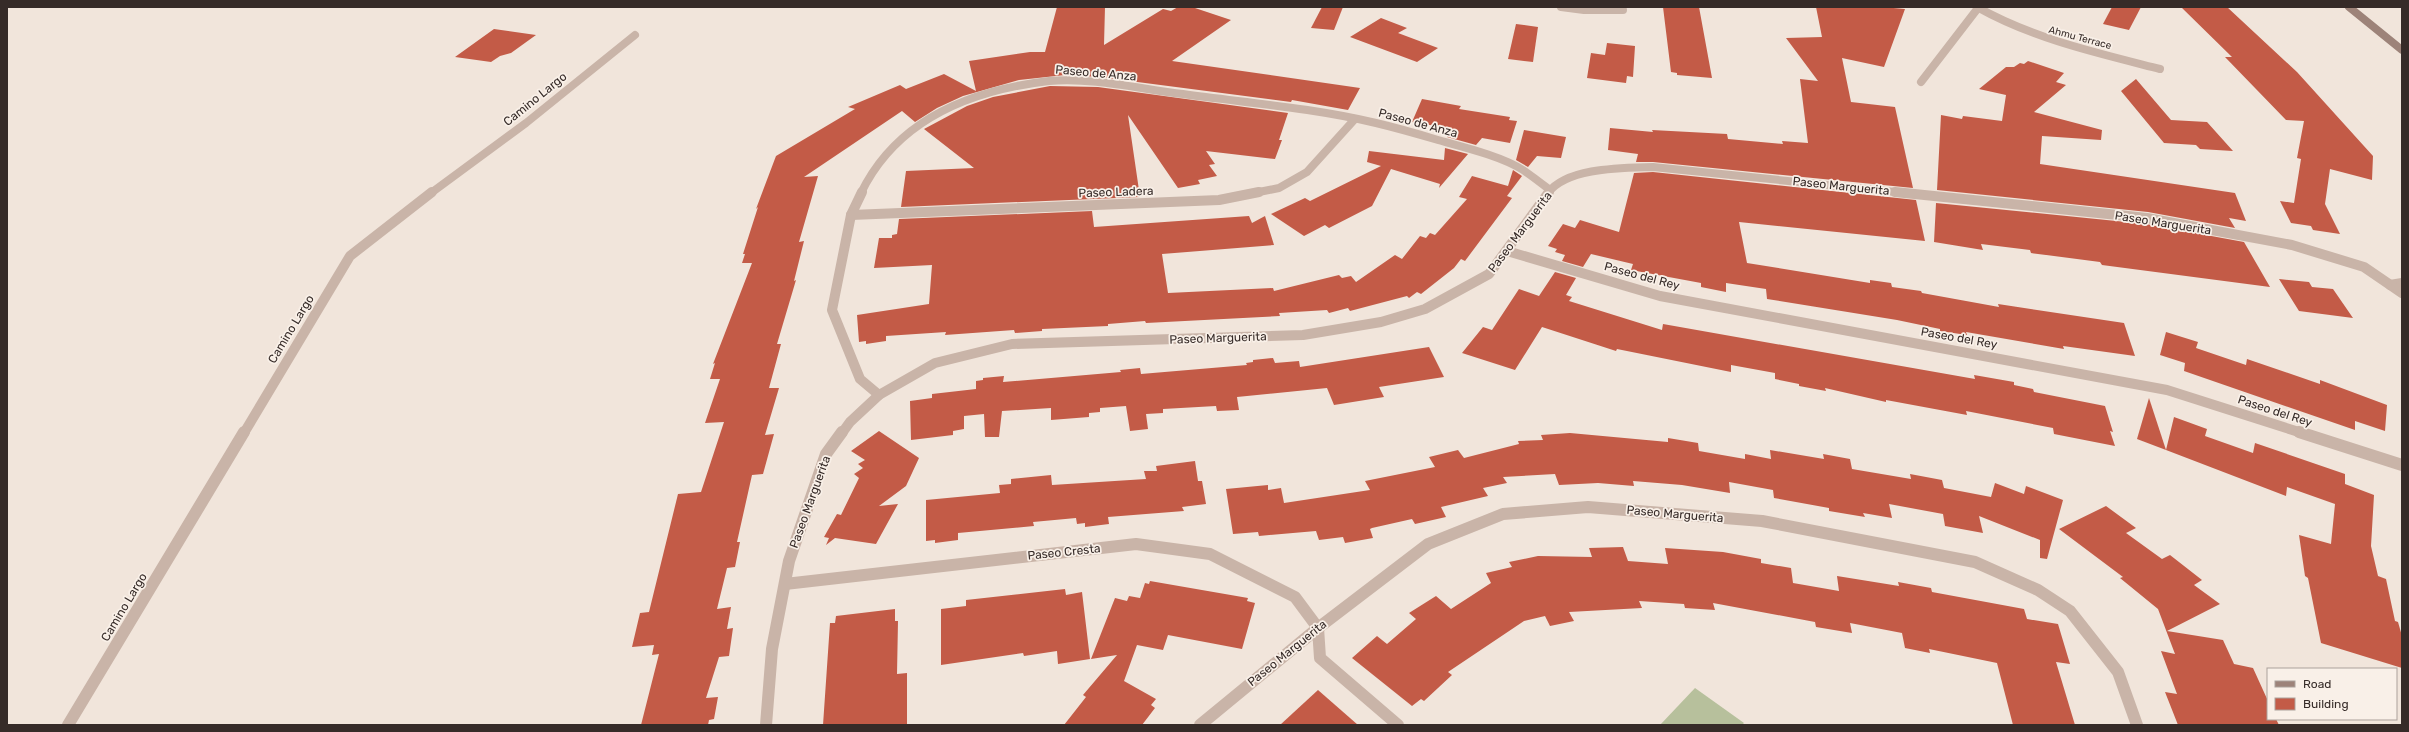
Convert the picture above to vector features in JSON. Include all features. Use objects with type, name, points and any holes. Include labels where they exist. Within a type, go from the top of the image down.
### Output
[{"type":"main road","points":[[2349,7],[2402,50]]},
{"type":"street","points":[[1561,7],[1584,10],[1625,8]]},
{"type":"street","points":[[1921,82],[1977,7]]},
{"type":"street","name":"Ahmu Terrace","points":[[1977,7],[1995,17],[2051,41],[2160,69]]},
{"type":"street","name":"Camino Largo","points":[[68,725],[350,256],[402,214],[526,124],[635,35]]},
{"type":"street","name":"Paseo de Anza","points":[[879,395],[860,379],[832,310],[851,215],[871,173],[906,133],[925,118],[960,102],[1005,89],[1050,81],[1090,82],[1318,112],[1376,123],[1477,151],[1522,169],[1550,190]]},
{"type":"street","name":"Paseo Ladera","points":[[851,215],[1220,200],[1279,188],[1307,172],[1354,120]]},
{"type":"street","name":"Paseo Marguerita","points":[[766,725],[772,649],[789,561],[826,454],[850,422],[879,395],[935,363],[1012,344],[1303,336],[1381,322],[1425,309],[1489,274],[1550,190],[1572,176],[1615,168],[1653,167],[2147,218],[2292,245],[2364,267],[2402,293]]},
{"type":"street","name":"Paseo del Rey","points":[[1507,251],[1660,296],[2167,390],[2402,465]]},
{"type":"street","points":[[2390,285],[2402,283]]},
{"type":"street","name":"Paseo Marguerita","points":[[1200,725],[1318,628],[1428,544],[1503,514],[1588,507],[1762,521],[1975,562],[2038,590],[2070,611],[2118,672],[2136,725]]},
{"type":"street","name":"Paseo Cresta","points":[[784,584],[1136,544],[1210,554],[1295,597],[1318,628]]},
{"type":"street","points":[[1318,628],[1320,658],[1398,725]]},
{"type":"green space","points":[[1695,688],[1744,723],[1742,725],[1660,725]]},
{"type":"building","points":[[1057,7],[1105,7],[1104,45],[1163,9],[1171,11],[1178,7],[1192,7],[1231,20],[1172,61],[1360,88],[1348,110],[1292,100],[1291,102],[1099,77],[1065,75],[1019,80],[963,96],[937,108],[915,122],[902,111],[804,177],[818,176],[799,242],[804,241],[794,281],[796,280],[777,344],[781,344],[769,388],[779,388],[765,435],[774,434],[763,474],[752,475],[737,542],[740,542],[735,567],[727,568],[717,609],[731,607],[727,629],[733,628],[729,656],[719,657],[706,698],[718,697],[714,719],[709,720],[708,725],[641,725],[659,654],[652,655],[654,645],[632,647],[640,613],[649,612],[678,494],[701,492],[724,422],[705,423],[720,379],[710,379],[715,363],[713,364],[752,263],[742,263],[745,254],[743,254],[758,207],[756,209],[776,156],[855,109],[848,107],[900,85],[906,89],[944,74],[976,91],[969,61],[1030,52],[1045,52]]},
{"type":"building","points":[[1322,7],[1343,7],[1334,30],[1311,28]]},
{"type":"building","points":[[1663,7],[1699,7],[1712,78],[1677,75],[1677,73],[1671,72]]},
{"type":"building","points":[[1816,7],[1882,7],[1905,9],[1884,67],[1842,58],[1851,102],[1895,107],[1913,188],[1653,162],[1636,162],[1638,154],[1608,150],[1610,128],[1653,132],[1652,130],[1727,134],[1728,139],[1783,144],[1782,141],[1808,143],[1800,79],[1818,81],[1786,38],[1822,37]]},
{"type":"building","points":[[2112,7],[2141,7],[2129,30],[2103,24]]},
{"type":"building","points":[[2181,7],[2227,7],[2297,72],[2373,156],[2372,180],[2330,169],[2325,204],[2340,234],[2313,230],[2311,226],[2291,223],[2280,201],[2294,203],[2301,159],[2297,158],[2304,121],[2286,120],[2225,57],[2232,57]]},
{"type":"building","points":[[1381,18],[1407,28],[1398,33],[1438,48],[1417,62],[1350,37]]},
{"type":"building","points":[[1516,24],[1538,27],[1533,62],[1508,59]]},
{"type":"building","points":[[494,29],[536,35],[511,53],[500,56],[491,62],[455,57]]},
{"type":"building","points":[[1607,43],[1635,46],[1633,77],[1627,76],[1626,83],[1587,78],[1591,53],[1605,55]]},
{"type":"building","points":[[2028,61],[2064,73],[2056,82],[2066,85],[2034,112],[2102,130],[2101,140],[2042,136],[2040,164],[2235,193],[2246,221],[2229,218],[2235,228],[2148,212],[1937,190],[1941,115],[1962,119],[1963,116],[2002,121],[2006,95],[1979,89],[2006,67],[2014,67],[2020,63],[2024,64]]},
{"type":"building","points":[[2136,79],[2171,120],[2207,122],[2233,151],[2200,149],[2196,145],[2164,143],[2121,91]]},
{"type":"building","points":[[1050,86],[1098,87],[1288,113],[1279,140],[1282,140],[1275,159],[1206,151],[1215,164],[1209,165],[1217,176],[1198,180],[1200,184],[1178,188],[1128,115],[1140,197],[901,207],[906,171],[974,168],[924,129],[967,106],[993,97]]},
{"type":"building","points":[[1422,99],[1461,106],[1459,109],[1510,117],[1509,120],[1517,121],[1510,143],[1482,138],[1476,145],[1447,137],[1448,128],[1412,122]]},
{"type":"building","points":[[1524,130],[1566,137],[1561,158],[1537,156],[1528,167],[1516,160]]},
{"type":"building","points":[[1445,148],[1468,154],[1439,188],[1440,184],[1391,169],[1372,206],[1329,228],[1325,225],[1304,236],[1271,214],[1305,198],[1310,201],[1381,166],[1367,162],[1369,151],[1444,160]]},
{"type":"building","points":[[1513,170],[1522,176],[1507,196],[1512,198],[1465,261],[1461,259],[1454,268],[1421,294],[1417,292],[1409,298],[1407,296],[1350,311],[1348,308],[1329,313],[1327,310],[1279,313],[1280,316],[1146,323],[1145,321],[1108,324],[1108,326],[1042,329],[1042,331],[1015,333],[1014,330],[945,335],[946,332],[886,336],[886,341],[866,344],[866,341],[859,342],[857,315],[929,304],[932,265],[874,268],[879,238],[892,238],[892,235],[897,234],[899,219],[1092,211],[1094,227],[1249,216],[1252,223],[1265,216],[1274,245],[1162,254],[1168,293],[1273,288],[1274,291],[1339,275],[1342,278],[1351,276],[1356,282],[1395,255],[1402,259],[1420,236],[1426,238],[1430,233],[1435,235],[1467,199],[1459,197],[1472,176],[1508,186]]},
{"type":"building","points":[[1653,172],[1916,200],[1925,241],[1739,222],[1747,263],[1870,283],[1870,280],[1891,283],[1892,287],[1921,291],[1922,293],[1999,307],[1998,304],[2124,323],[2135,356],[2063,346],[2064,349],[1966,332],[1967,335],[1940,331],[1940,329],[1897,320],[1767,299],[1766,289],[1726,283],[1726,292],[1701,287],[1701,283],[1631,270],[1633,264],[1591,254],[1583,267],[1562,261],[1565,255],[1555,252],[1557,249],[1548,246],[1563,224],[1575,228],[1580,220],[1619,232],[1634,173]]},
{"type":"building","points":[[1936,203],[2146,224],[2244,242],[2270,287],[2102,265],[2100,262],[2031,253],[2030,250],[1981,244],[1983,250],[1934,242]]},
{"type":"building","points":[[1555,272],[1576,278],[1566,295],[1572,297],[1569,301],[1662,330],[1663,324],[1975,379],[1974,375],[2014,382],[2014,385],[2033,389],[2034,392],[2105,406],[2113,432],[2110,431],[2115,446],[2054,434],[2053,428],[1966,411],[1967,415],[1886,400],[1886,402],[1825,388],[1826,391],[1799,386],[1799,384],[1775,379],[1775,373],[1731,365],[1731,372],[1617,349],[1616,351],[1542,327],[1515,370],[1462,353],[1483,327],[1492,330],[1519,289],[1539,296]]},
{"type":"building","points":[[2279,279],[2309,282],[2312,287],[2333,289],[2353,318],[2299,311]]},
{"type":"building","points":[[2166,332],[2198,342],[2196,348],[2246,365],[2247,359],[2320,384],[2320,380],[2387,405],[2385,431],[2355,421],[2355,430],[2184,371],[2185,363],[2160,355]]},
{"type":"building","points":[[1429,347],[1444,377],[1379,387],[1384,397],[1334,405],[1327,388],[1237,397],[1239,410],[1217,411],[1216,406],[1163,409],[1163,413],[1146,414],[1148,429],[1130,431],[1126,406],[1100,408],[1100,412],[1089,413],[1089,417],[1051,420],[1051,408],[1002,411],[999,437],[985,437],[984,414],[964,416],[964,429],[953,431],[953,435],[911,440],[910,401],[932,398],[932,394],[976,389],[976,381],[983,380],[983,378],[1004,376],[1003,382],[1121,372],[1120,370],[1140,368],[1141,374],[1247,365],[1246,363],[1253,362],[1253,360],[1273,358],[1275,363],[1299,361],[1300,367]]},
{"type":"building","points":[[2149,398],[2166,450],[2137,439]]},
{"type":"building","points":[[2174,417],[2207,429],[2205,436],[2253,453],[2255,443],[2345,474],[2345,484],[2374,495],[2371,546],[2378,576],[2386,579],[2395,621],[2398,622],[2402,636],[2402,668],[2321,643],[2308,578],[2305,576],[2299,535],[2331,544],[2335,504],[2287,487],[2286,496],[2166,450]]},
{"type":"building","points":[[879,431],[919,458],[906,486],[879,506],[898,504],[876,544],[835,538],[826,545],[829,538],[824,537],[837,514],[841,515],[859,478],[854,474],[863,468],[858,464],[865,460],[851,451]]},
{"type":"building","points":[[1570,433],[1668,442],[1668,438],[1698,443],[1699,451],[1745,459],[1745,454],[1771,459],[1770,450],[1824,459],[1823,454],[1850,459],[1852,469],[1911,479],[1910,474],[1942,480],[1944,488],[1991,497],[1995,483],[2024,494],[2026,486],[2063,500],[2047,559],[2040,558],[2040,540],[1979,516],[1983,533],[1945,526],[1943,514],[1889,504],[1892,518],[1863,513],[1865,517],[1829,511],[1829,508],[1774,498],[1773,490],[1729,482],[1730,493],[1682,485],[1633,481],[1634,486],[1598,483],[1559,485],[1555,474],[1503,477],[1507,483],[1483,488],[1488,496],[1441,507],[1446,517],[1415,524],[1412,519],[1372,528],[1370,529],[1373,538],[1345,543],[1343,537],[1319,540],[1316,531],[1259,536],[1258,532],[1233,534],[1226,489],[1268,485],[1268,490],[1281,488],[1284,503],[1370,490],[1365,481],[1435,467],[1429,457],[1458,450],[1464,458],[1519,444],[1518,441],[1543,440],[1541,435]]},
{"type":"building","points":[[1195,461],[1198,481],[1202,481],[1206,504],[1182,507],[1184,511],[1108,517],[1109,524],[1085,527],[1085,523],[1077,524],[1076,518],[1033,522],[1034,526],[958,533],[958,540],[935,543],[935,540],[926,541],[926,500],[1000,493],[999,485],[1011,484],[1011,479],[1051,475],[1052,485],[1146,479],[1144,471],[1157,471],[1156,466]]},
{"type":"building","points":[[2106,506],[2136,528],[2126,533],[2162,559],[2170,555],[2202,580],[2194,585],[2220,604],[2167,631],[2223,640],[2234,664],[2253,668],[2267,699],[2267,720],[2276,720],[2279,725],[2178,725],[2165,692],[2177,694],[2161,651],[2175,654],[2158,609],[2120,578],[2123,577],[2059,529]]},
{"type":"building","points":[[1623,547],[1628,561],[1668,564],[1665,548],[1723,552],[1761,559],[1761,563],[1791,568],[1793,583],[1839,591],[1837,576],[1899,586],[1898,582],[1931,588],[1932,592],[2024,609],[2027,619],[2058,624],[2070,664],[2056,662],[2075,725],[2013,725],[1997,663],[1929,649],[1930,653],[1905,648],[1902,633],[1850,623],[1852,633],[1816,627],[1815,622],[1713,603],[1715,610],[1685,608],[1684,604],[1639,601],[1642,608],[1569,612],[1574,621],[1550,626],[1545,616],[1524,621],[1448,672],[1452,675],[1424,701],[1421,699],[1412,706],[1352,658],[1377,636],[1387,644],[1416,619],[1409,613],[1436,596],[1451,609],[1491,583],[1486,573],[1512,567],[1509,562],[1538,556],[1592,557],[1589,548]]},
{"type":"building","points":[[1150,581],[1248,598],[1247,601],[1255,603],[1242,649],[1168,635],[1163,650],[1137,645],[1124,681],[1156,699],[1151,705],[1155,708],[1142,725],[1064,725],[1086,697],[1083,695],[1117,655],[1091,659],[1115,598],[1127,601],[1129,596],[1140,598],[1145,583],[1149,584]]},
{"type":"building","points":[[1065,589],[1066,595],[1082,592],[1090,659],[1058,664],[1057,651],[1024,656],[1023,653],[941,665],[941,609],[966,606],[966,600]]},
{"type":"building","points":[[895,609],[895,621],[898,621],[897,674],[907,673],[907,725],[823,725],[830,623],[835,623],[836,616]]},
{"type":"building","points":[[1318,690],[1358,725],[1280,725]]}]
